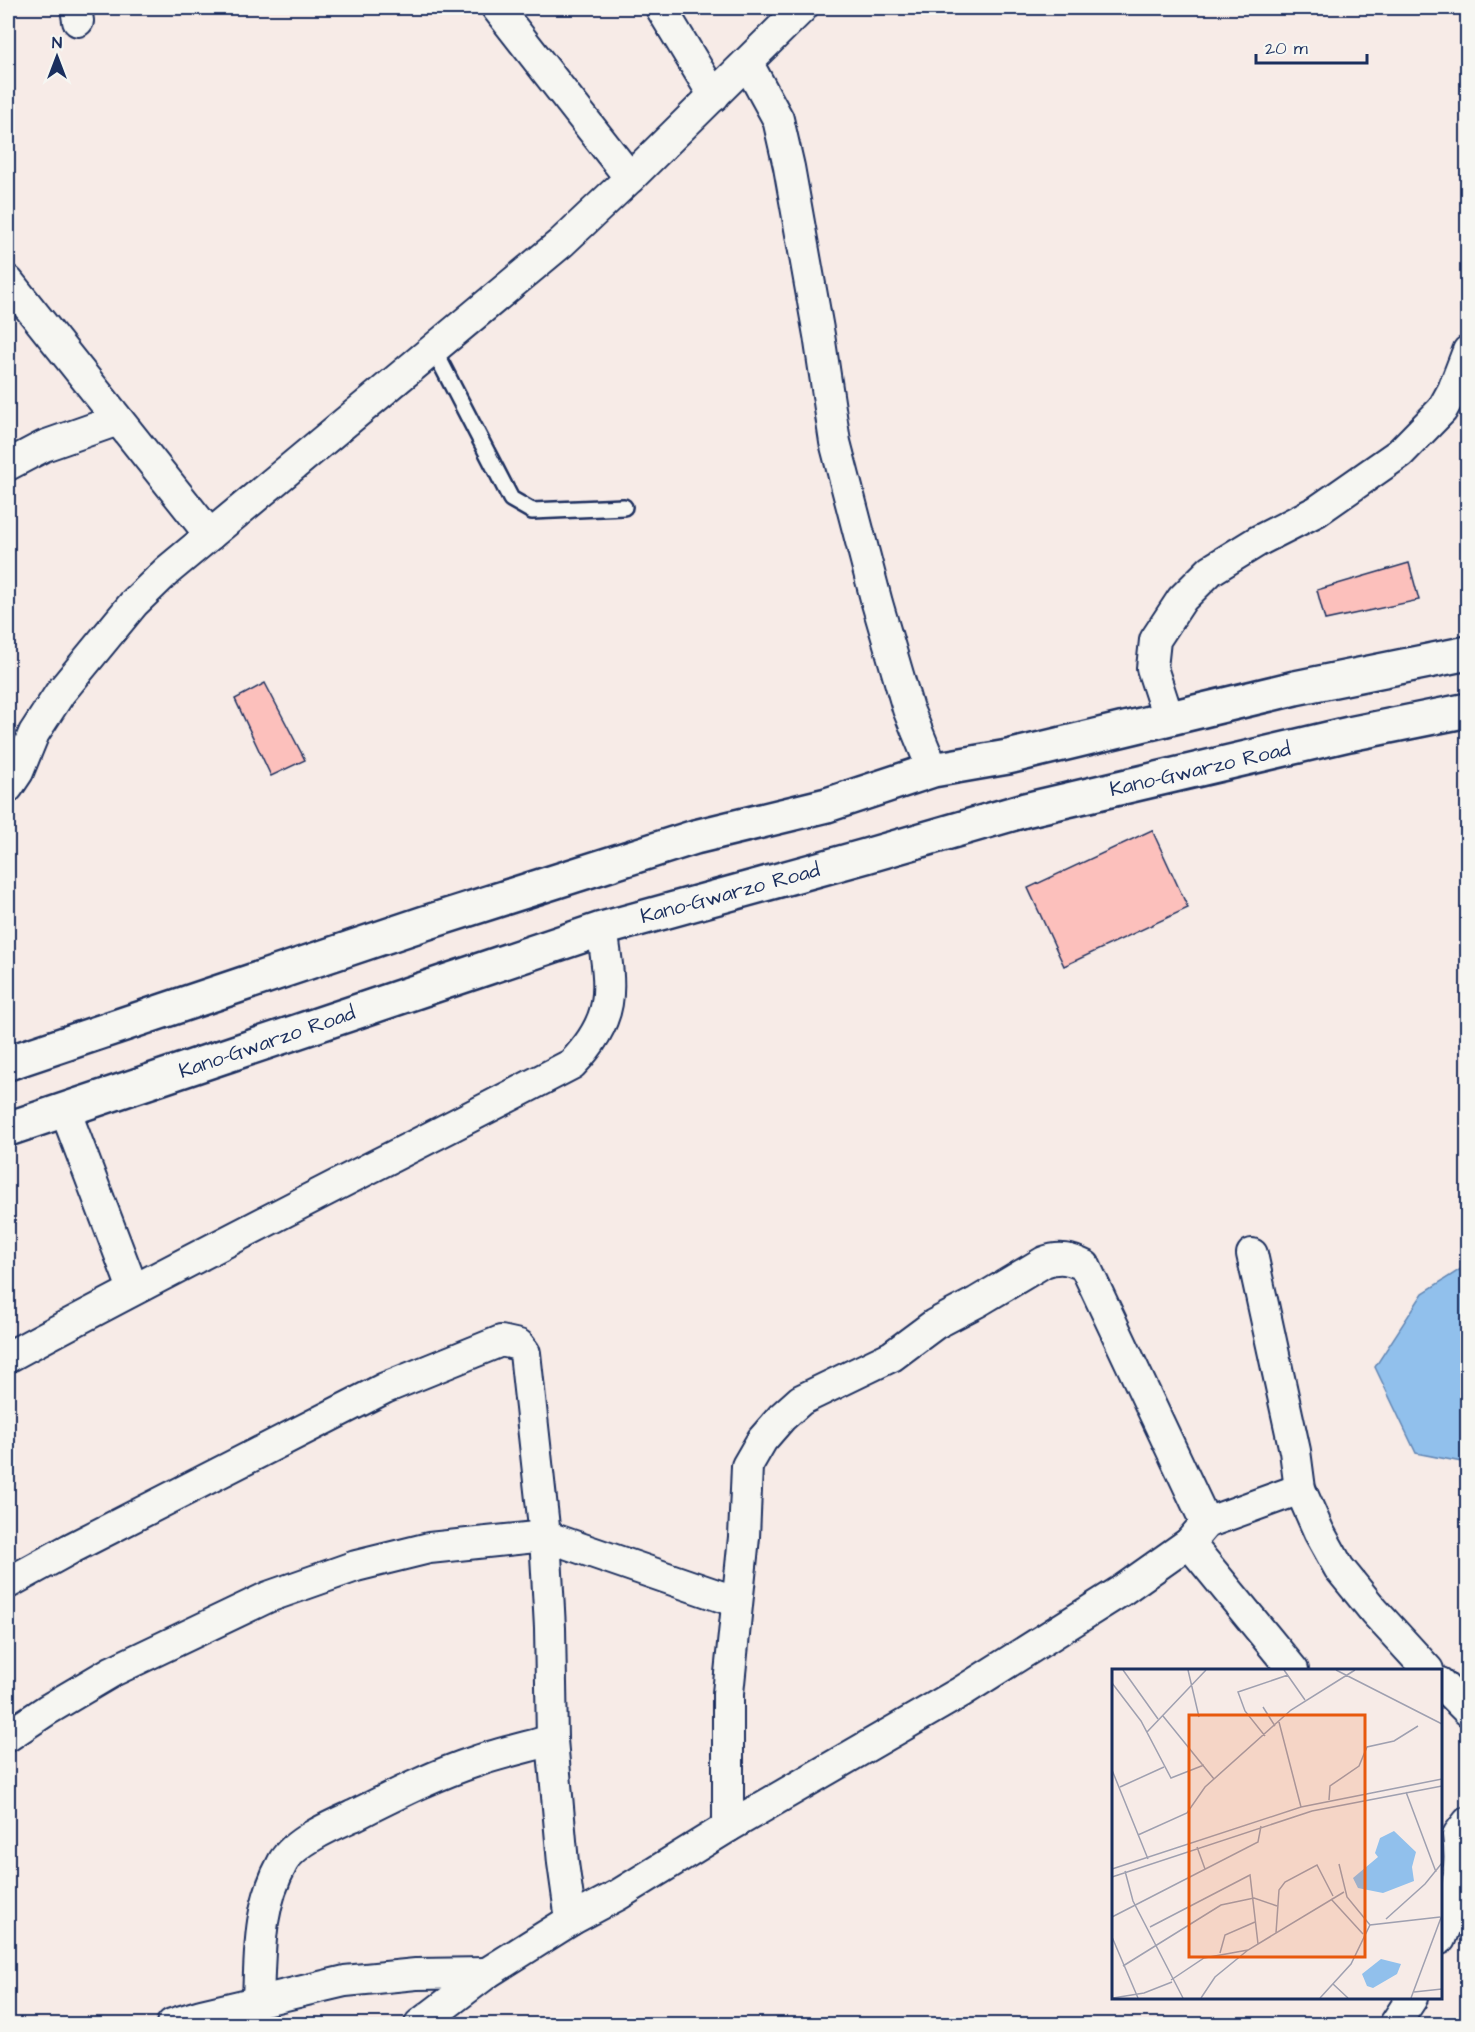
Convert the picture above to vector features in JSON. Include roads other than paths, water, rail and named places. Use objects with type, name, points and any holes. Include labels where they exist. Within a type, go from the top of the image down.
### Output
[{"type":"main road","points":[[8,1063],[424,923],[654,849],[827,805],[933,770],[1008,757],[1295,688],[1467,653]]},
{"type":"main road","name":"Kano-Gwarzo Road","points":[[8,1129],[602,929],[1025,810],[1349,734],[1467,710]]},
{"type":"street","points":[[497,8],[630,178]]},
{"type":"street","points":[[661,8],[714,96]]},
{"type":"street","points":[[8,787],[18,772],[34,733],[60,693],[134,603],[168,570],[561,243],[748,64],[802,8]]},
{"type":"street","points":[[748,64],[778,119],[789,167],[819,335],[835,442],[877,603],[908,709],[933,770]]},
{"type":"street","points":[[8,281],[210,535]]},
{"type":"street","points":[[1168,717],[1152,668],[1155,640],[1182,599],[1211,570],[1258,541],[1317,511],[1400,453],[1442,410],[1453,390],[1467,351]]},
{"type":"street","points":[[8,465],[44,446],[118,420]]},
{"type":"street","points":[[8,1357],[133,1289],[235,1239],[572,1064],[589,1046],[604,1020],[608,994],[608,971],[602,929]]},
{"type":"street","points":[[65,1110],[133,1289]]},
{"type":"street","points":[[1252,1254],[1295,1451],[1300,1489],[1319,1532],[1339,1568],[1426,1669]]},
{"type":"street","points":[[728,1827],[728,1693],[744,1537],[747,1466],[762,1440],[801,1400],[892,1356],[935,1324],[1053,1258],[1074,1260],[1085,1266],[1198,1533],[1292,1669]]},
{"type":"street","points":[[8,1583],[385,1388],[501,1341],[519,1346],[525,1353],[545,1536],[550,1628],[552,1740],[563,1863],[571,1920]]},
{"type":"street","points":[[420,2025],[487,1973],[571,1920],[618,1895],[728,1827],[961,1692],[1121,1591],[1198,1533],[1300,1489]]},
{"type":"street","points":[[8,1736],[113,1671],[268,1597],[356,1566],[429,1548],[545,1536],[737,1602]]},
{"type":"street","points":[[1442,1685],[1467,1712]]},
{"type":"street","points":[[258,2001],[260,1935],[267,1907],[284,1860],[297,1846],[330,1826],[414,1785],[477,1761],[552,1740]]},
{"type":"street","points":[[1442,1933],[1458,1886],[1461,1862],[1455,1827]]},
{"type":"street","points":[[172,2025],[201,2015],[345,1981],[416,1974],[487,1973]]},
{"type":"street","points":[[1395,2025],[1411,1999]]},
{"type":"lane","points":[[433,348],[511,498],[532,511],[624,507]]},
{"type":"water","points":[[1467,1265],[1467,1463],[1416,1453],[1375,1367],[1423,1293]]}]
